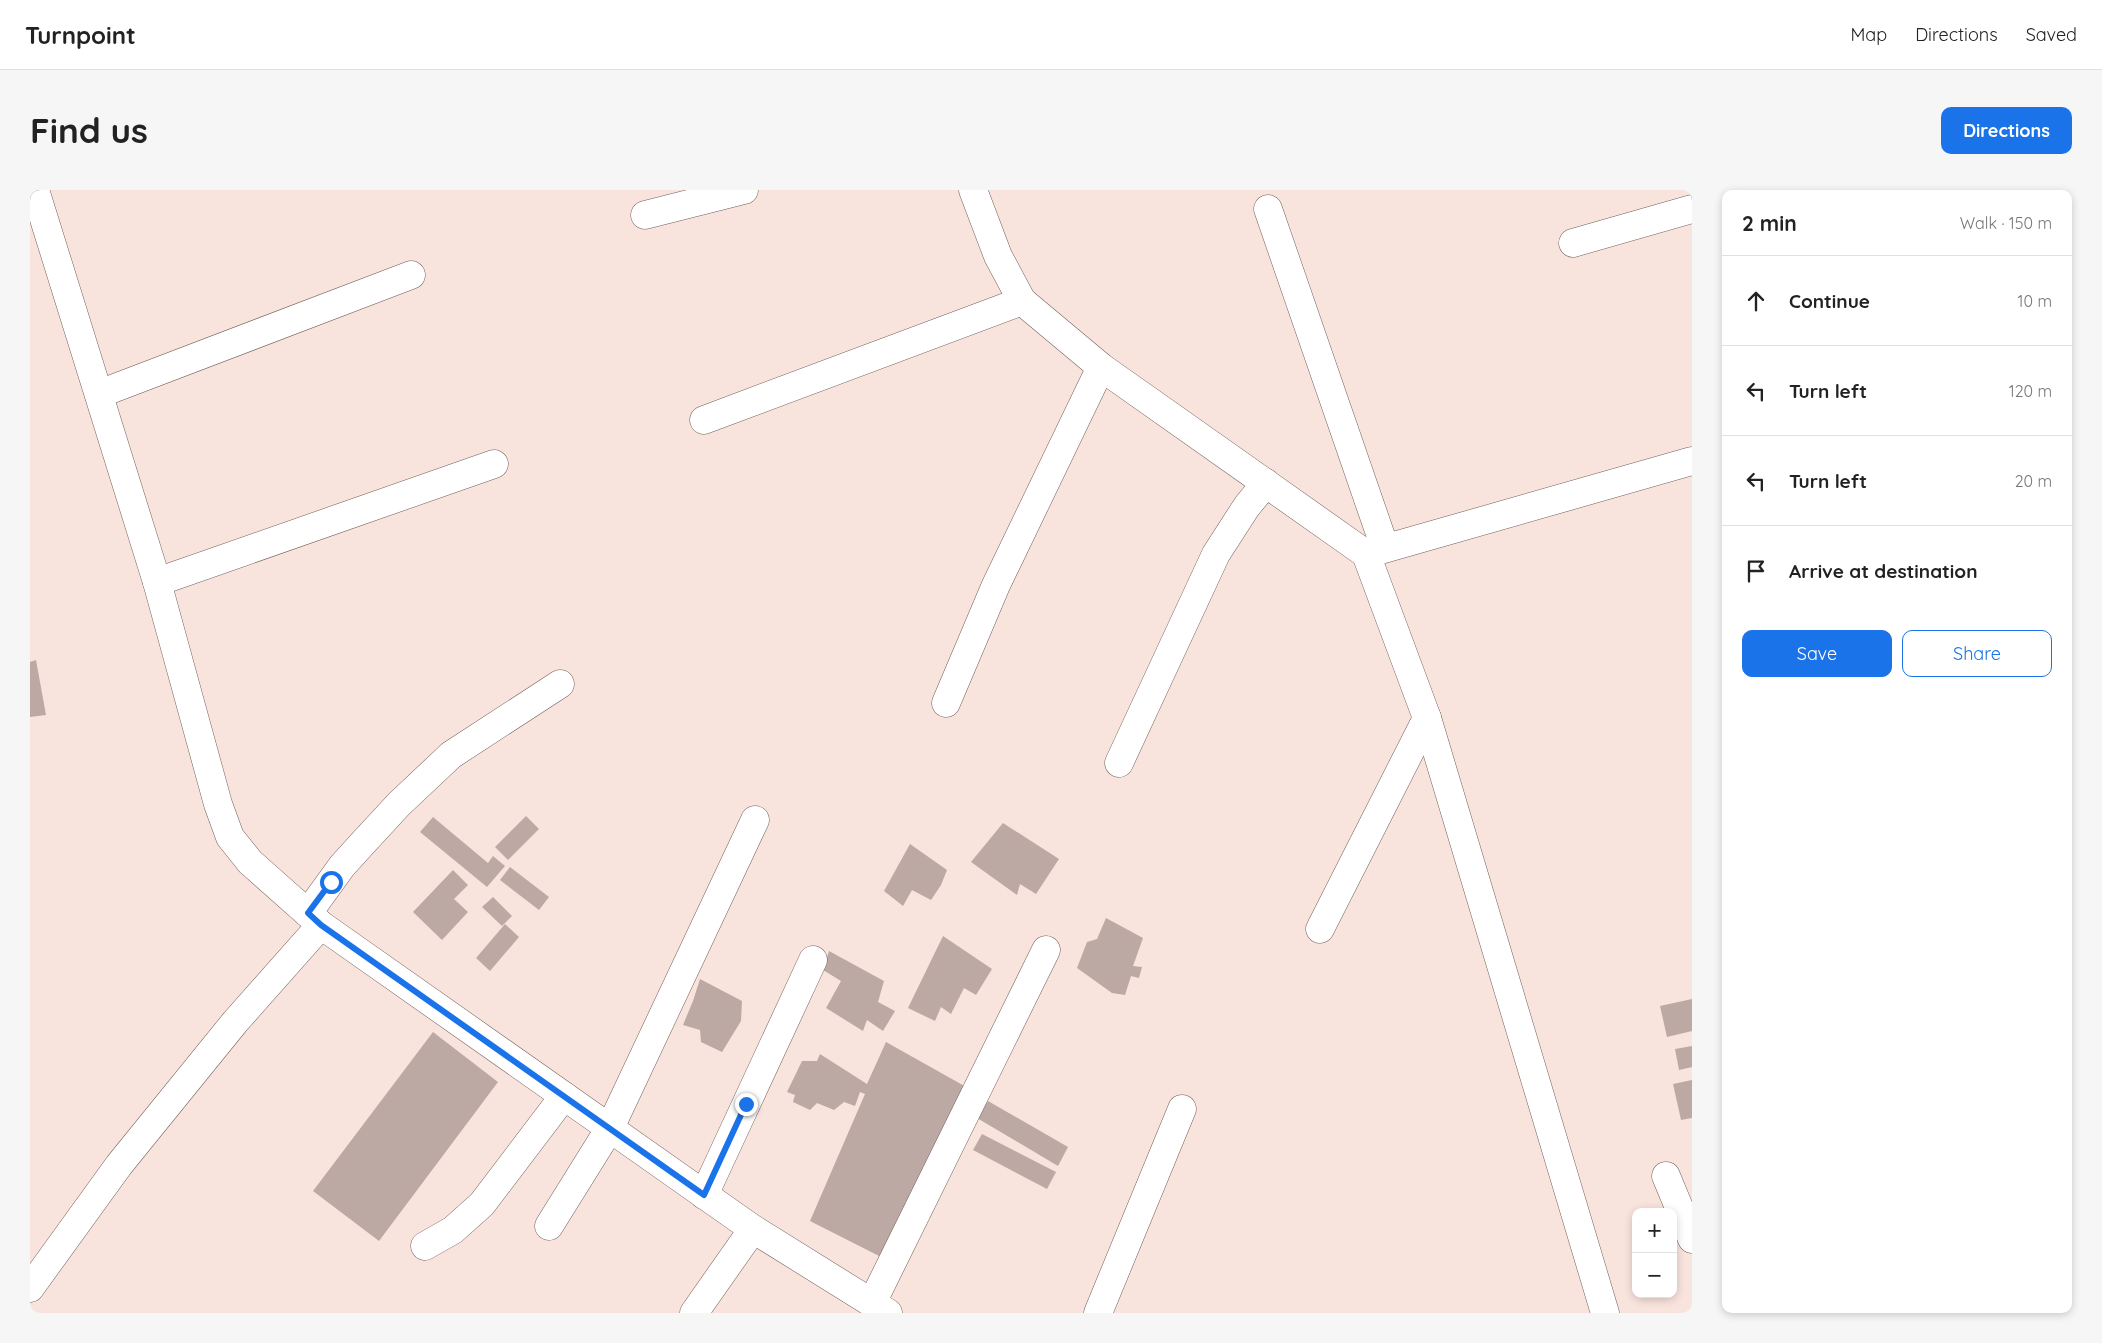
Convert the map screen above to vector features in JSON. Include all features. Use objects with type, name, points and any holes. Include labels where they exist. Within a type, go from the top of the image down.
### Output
[{"type":"street","points":[[35,190],[158,582],[218,804],[230,837],[250,862],[314,919],[753,1229],[880,1308],[1046,950]]},
{"type":"street","points":[[645,215],[744,190]]},
{"type":"street","points":[[973,190],[998,256],[1022,301],[1101,367],[1266,483],[1376,551],[1692,461]]},
{"type":"street","points":[[1268,209],[1428,718],[1605,1313]]},
{"type":"street","points":[[1573,243],[1692,209]]},
{"type":"street","points":[[99,394],[411,275]]},
{"type":"street","points":[[704,420],[1022,301]]},
{"type":"street","points":[[946,703],[996,585],[1101,367]]},
{"type":"street","points":[[158,582],[494,464]]},
{"type":"street","points":[[1119,763],[1216,554],[1247,506],[1266,483]]},
{"type":"street","points":[[30,1288],[119,1165],[235,1022],[314,919],[342,866],[399,804],[451,755],[560,684]]},
{"type":"street","points":[[1320,929],[1428,718]]},
{"type":"street","points":[[549,1226],[610,1128],[755,820]]},
{"type":"street","points":[[704,1195],[813,960]]},
{"type":"street","points":[[425,1246],[453,1230],[482,1204],[564,1096]]},
{"type":"street","points":[[1098,1313],[1182,1109]]},
{"type":"street","points":[[1666,1176],[1692,1239]]},
{"type":"street","points":[[694,1313],[753,1229]]},
{"type":"building","points":[[36,660],[46,715],[30,717],[30,662]]},
{"type":"building","points":[[526,816],[539,829],[508,860],[495,847]]},
{"type":"building","points":[[433,817],[488,863],[493,856],[505,866],[487,887],[420,832]]},
{"type":"building","points":[[1003,823],[1059,859],[1036,894],[1020,884],[1017,895],[971,862]]},
{"type":"building","points":[[910,844],[947,870],[941,885],[931,900],[912,890],[903,906],[884,891]]},
{"type":"building","points":[[510,867],[549,897],[539,910],[500,880]]},
{"type":"building","points":[[453,870],[468,885],[454,899],[468,912],[442,940],[413,912]]},
{"type":"building","points":[[493,897],[512,916],[502,926],[482,907]]},
{"type":"building","points":[[1106,918],[1143,938],[1133,966],[1142,967],[1139,978],[1131,976],[1125,995],[1112,993],[1077,968],[1087,942],[1097,939]]},
{"type":"building","points":[[505,924],[519,937],[490,971],[476,958]]},
{"type":"building","points":[[943,936],[992,969],[976,995],[964,988],[951,1014],[941,1007],[935,1021],[908,1008]]},
{"type":"building","points":[[829,951],[884,981],[878,1002],[895,1011],[883,1031],[867,1020],[863,1031],[826,1008],[841,981],[823,970]]},
{"type":"building","points":[[700,979],[742,1001],[741,1021],[722,1052],[701,1042],[700,1030],[683,1025]]},
{"type":"building","points":[[1692,999],[1692,1031],[1667,1037],[1660,1006]]},
{"type":"building","points":[[433,1032],[498,1082],[379,1241],[313,1191]]},
{"type":"building","points":[[886,1042],[968,1088],[883,1258],[810,1221],[865,1094],[860,1092],[855,1106],[844,1102],[834,1110],[817,1103],[810,1110],[793,1102],[795,1095],[787,1092],[802,1061],[817,1061],[820,1054],[867,1084]]},
{"type":"building","points":[[1692,1046],[1692,1067],[1679,1070],[1675,1049]]},
{"type":"building","points":[[1692,1080],[1692,1118],[1681,1120],[1673,1084]]},
{"type":"building","points":[[988,1101],[1068,1147],[1058,1166],[977,1118]]},
{"type":"building","points":[[982,1134],[1056,1172],[1047,1189],[973,1150]]},
{"type":"route","points":[[331,882],[308,913],[321,925],[704,1195],[746,1104]]}]
